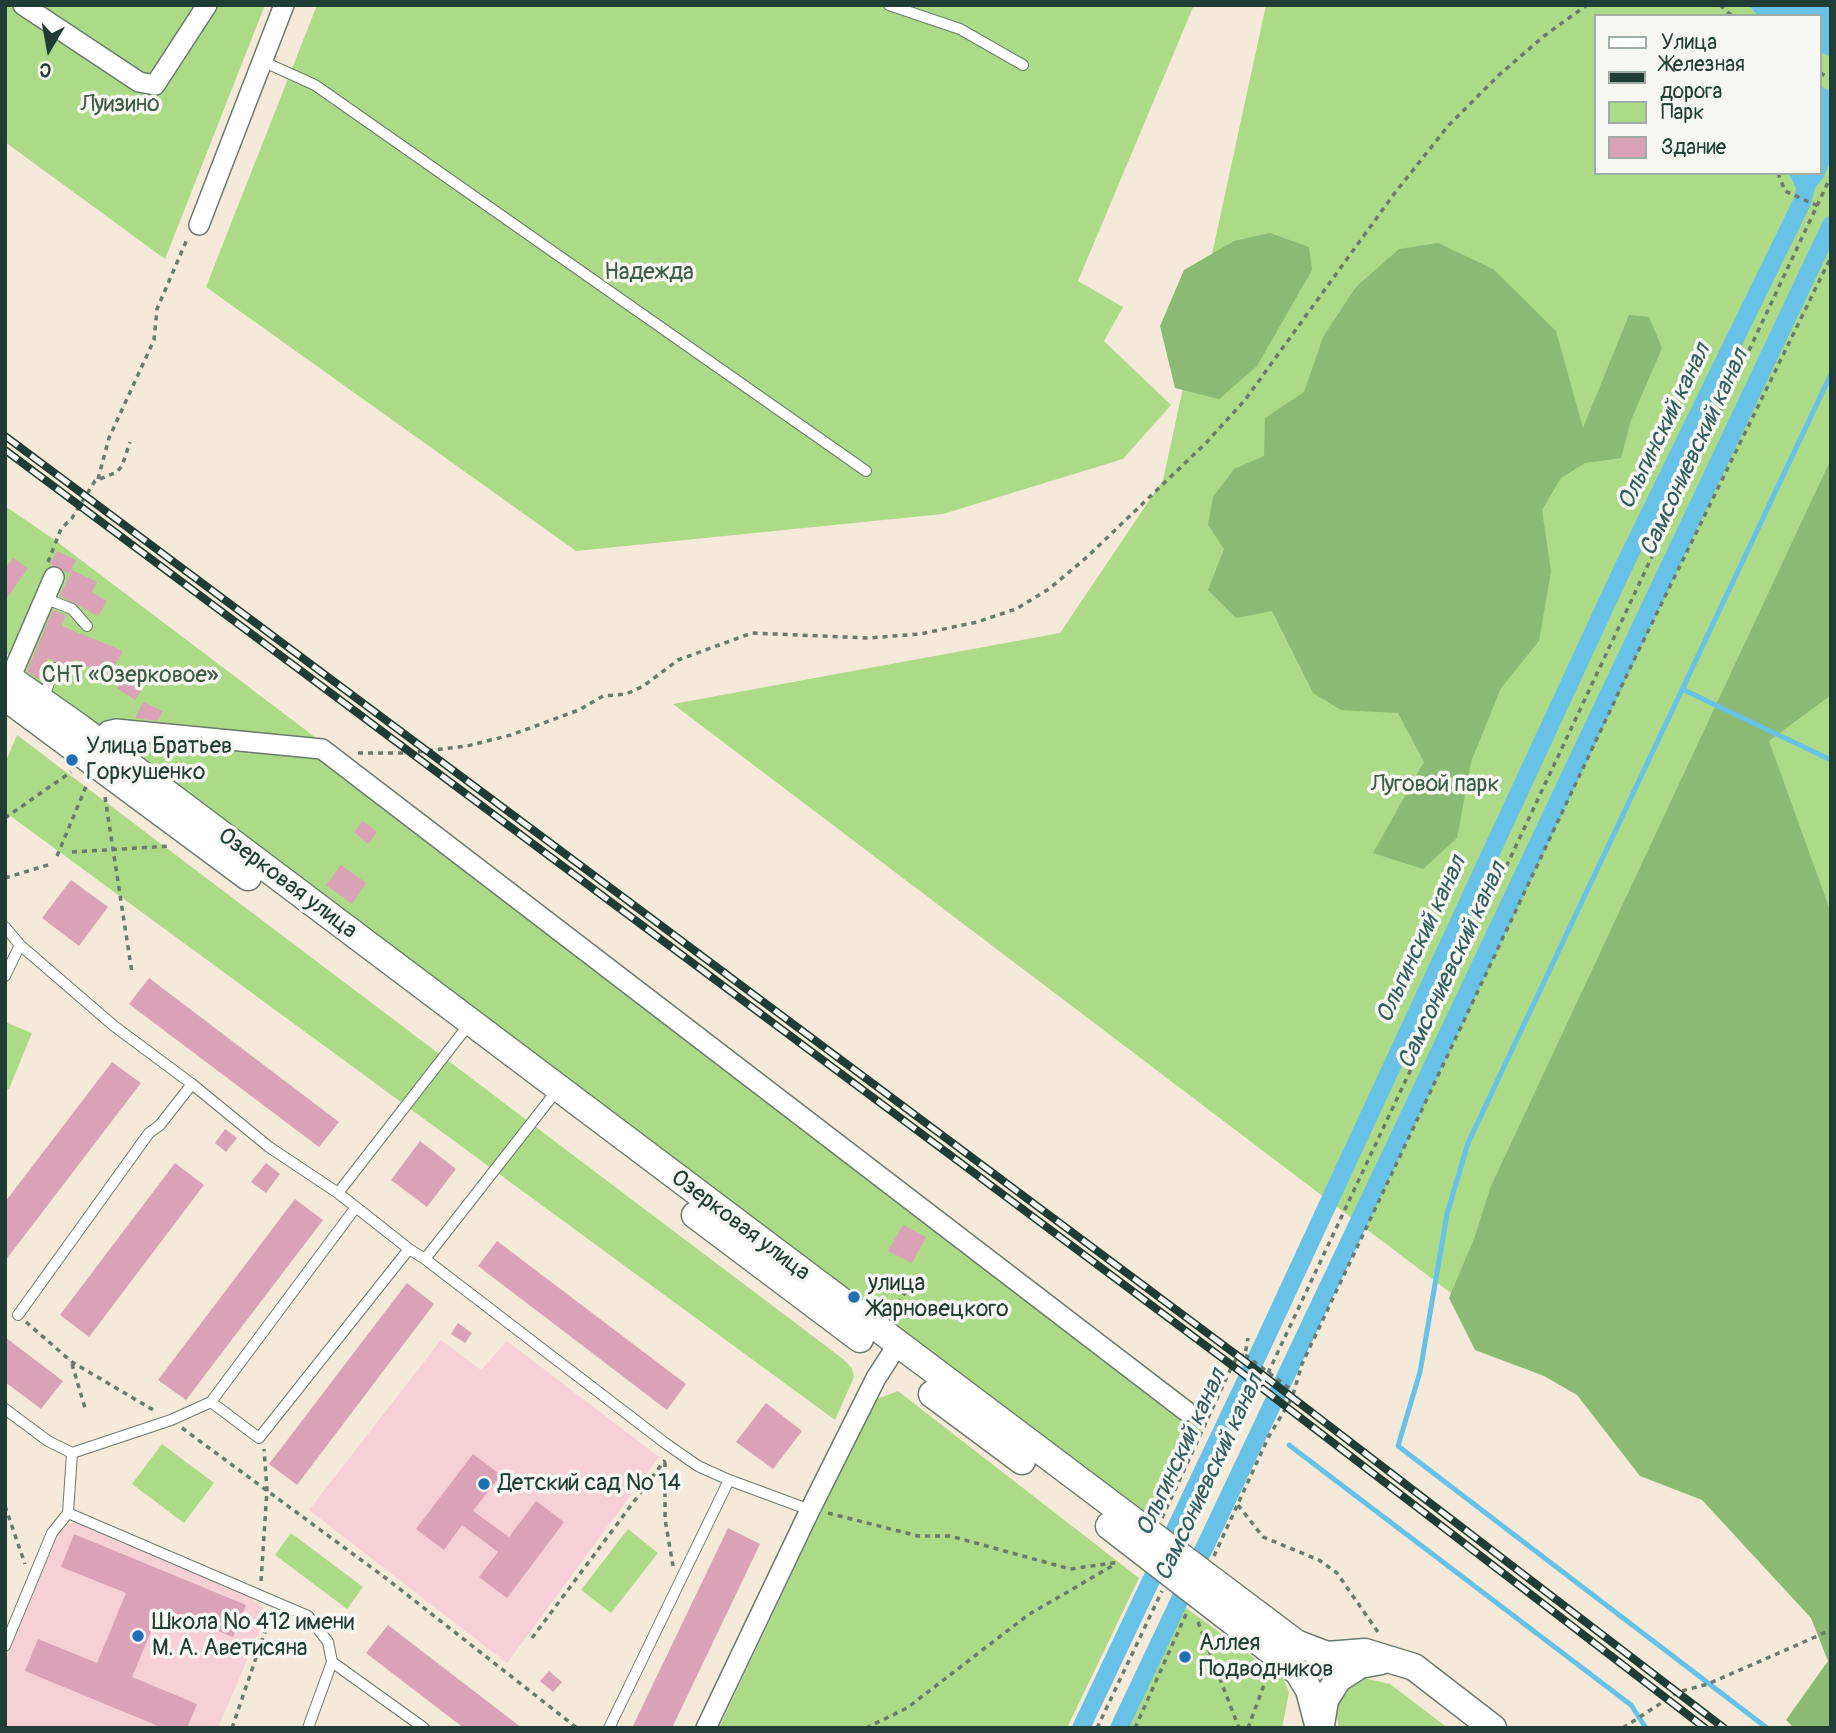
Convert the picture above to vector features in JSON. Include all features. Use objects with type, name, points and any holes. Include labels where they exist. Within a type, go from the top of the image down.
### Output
[{"type":"street","points":[[23,5],[139,82],[155,85],[206,5]]},
{"type":"street","points":[[199,225],[284,5]]},
{"type":"street","points":[[7,685],[54,577]]},
{"type":"street","name":"Озерковая улица","points":[[7,685],[43,701],[97,741],[465,1030]]},
{"type":"street","name":"Озерковая улица","points":[[7,685],[893,1352],[1138,1547],[1200,1601],[1298,1672],[1309,1690],[1320,1728]]},
{"type":"street","points":[[97,741],[107,730],[116,729],[198,740],[322,749],[1197,1418]]},
{"type":"street","points":[[706,1728],[810,1510],[893,1352]]},
{"type":"street","name":"Озерковая улица","points":[[1200,1601],[1317,1654],[1336,1656],[1365,1652],[1396,1660],[1429,1676],[1493,1728]]},
{"type":"street","points":[[1320,1728],[1321,1712],[1338,1679],[1374,1661],[1396,1660]]},
{"type":"lane","points":[[889,5],[960,29],[1023,65]]},
{"type":"lane","points":[[262,61],[315,85],[866,471]]},
{"type":"lane","points":[[44,598],[72,609],[87,626]]},
{"type":"lane","points":[[43,701],[54,668]]},
{"type":"lane","points":[[5,927],[20,945],[114,1026],[192,1084],[269,1147],[338,1193],[665,1443],[698,1466],[810,1510]]},
{"type":"lane","points":[[5,976],[20,945]]},
{"type":"lane","points":[[338,1193],[465,1030]]},
{"type":"lane","points":[[18,1315],[149,1133],[160,1125],[192,1084]]},
{"type":"lane","points":[[425,1259],[552,1096]]},
{"type":"lane","points":[[5,1409],[48,1441],[72,1452],[171,1420],[211,1402],[356,1207]]},
{"type":"lane","points":[[211,1402],[259,1438],[409,1249]]},
{"type":"lane","points":[[5,1646],[52,1533],[68,1513],[72,1452]]},
{"type":"lane","points":[[609,1728],[729,1480]]},
{"type":"lane","points":[[68,1513],[308,1616],[328,1642],[332,1662],[307,1728]]},
{"type":"lane","points":[[332,1662],[424,1728]]},
{"type":"path","points":[[322,749],[351,753],[408,753],[467,746],[511,735],[579,710],[603,696],[634,691],[678,660],[752,633],[868,638],[920,634],[977,622],[1016,609],[1049,589],[1087,557],[1206,443],[1245,400],[1351,252],[1448,126],[1499,75],[1544,36],[1587,5]]},
{"type":"path","points":[[1779,175],[1785,191],[1818,206]]},
{"type":"path","points":[[1268,1373],[1831,176]]},
{"type":"path","points":[[54,577],[49,571],[48,561],[61,529],[72,518],[98,479],[109,438],[154,340],[157,309],[190,232],[199,225]]},
{"type":"path","points":[[1218,1549],[1269,1436],[1292,1398],[1308,1351],[1633,662],[1831,257]]},
{"type":"path","points":[[98,479],[117,472],[130,442]]},
{"type":"path","points":[[5,818],[73,771]]},
{"type":"path","points":[[57,856],[88,782]]},
{"type":"path","points":[[105,795],[132,973]]},
{"type":"path","points":[[72,852],[172,846]]},
{"type":"path","points":[[5,878],[51,864]]},
{"type":"path","points":[[886,1319],[909,1288]]},
{"type":"path","points":[[18,1315],[72,1362],[171,1420],[267,1490],[578,1728]]},
{"type":"path","points":[[1245,1355],[1248,1338]]},
{"type":"path","points":[[1166,1508],[1197,1418],[1238,1356],[1245,1355],[1293,1391]]},
{"type":"path","points":[[72,1362],[85,1408]]},
{"type":"path","points":[[232,1728],[271,1614],[267,1597],[260,1586],[267,1490],[264,1449],[259,1438]]},
{"type":"path","points":[[665,1443],[665,1519],[673,1577]]},
{"type":"path","points":[[532,1638],[665,1460]]},
{"type":"path","points":[[1238,1504],[1263,1537],[1319,1560],[1337,1573],[1396,1660]]},
{"type":"path","points":[[5,1506],[32,1584]]},
{"type":"path","points":[[810,1510],[918,1536],[950,1536],[1060,1567],[1114,1564]]},
{"type":"path","points":[[866,1728],[907,1708],[1028,1615],[1138,1547]]},
{"type":"path","points":[[1097,1728],[1160,1595]]},
{"type":"path","points":[[1135,1728],[1200,1601]]},
{"type":"path","points":[[1200,1601],[1239,1728]]},
{"type":"path","points":[[1623,1728],[1678,1692],[1708,1684],[1831,1630]]},
{"type":"path","points":[[1248,1728],[1270,1665]]},
{"type":"shaded area","name":"Детский сад № 14","points":[[441,1340],[481,1370],[507,1341],[659,1457],[507,1663],[309,1510]]},
{"type":"shaded area","name":"Школа № 412 имени М. А. Аветисяна","points":[[78,1523],[243,1592],[268,1611],[218,1728],[5,1728],[5,1662],[59,1533],[69,1524]]},
{"type":"green space","name":"Луизино","points":[[5,5],[265,5],[165,259],[5,142]]},
{"type":"green space","name":"Надежда","points":[[317,5],[1194,5],[1078,281],[1123,307],[1104,341],[1171,405],[1123,459],[943,514],[576,551],[206,287]]},
{"type":"green space","name":"Луговой парк","points":[[1266,5],[1831,5],[1831,1581],[673,704],[1060,633],[1163,480]]},
{"type":"green space","points":[[1270,233],[1309,247],[1312,270],[1257,366],[1219,399],[1175,388],[1160,326],[1184,270],[1234,241]]},
{"type":"green space","points":[[1438,243],[1493,269],[1556,331],[1583,428],[1629,315],[1649,317],[1662,348],[1631,420],[1621,458],[1585,463],[1561,478],[1542,510],[1551,571],[1539,641],[1501,688],[1471,762],[1457,838],[1423,869],[1373,853],[1424,762],[1398,713],[1341,710],[1313,693],[1272,611],[1236,618],[1208,590],[1224,549],[1208,525],[1213,497],[1234,469],[1264,456],[1265,418],[1304,392],[1323,337],[1356,287],[1399,249]]},
{"type":"green space","points":[[1831,459],[1831,695],[1769,741],[1831,913],[1831,1728],[1794,1728],[1786,1720],[1828,1661],[1811,1618],[1702,1500],[1640,1476],[1577,1395],[1544,1376],[1475,1350],[1449,1298],[1474,1239],[1491,1186]]},
{"type":"green space","name":"СНТ «Озерковое»","points":[[5,506],[52,538],[1210,1415],[1150,1520],[25,676],[5,651]]},
{"type":"green space","points":[[17,735],[843,1359],[852,1368],[854,1377],[835,1420],[5,812],[5,763]]},
{"type":"green space","points":[[5,1022],[32,1033],[9,1089],[5,1088]]},
{"type":"green space","points":[[898,1391],[1139,1578],[1067,1728],[719,1728],[874,1400]]},
{"type":"green space","points":[[162,1444],[214,1483],[184,1523],[132,1484]]},
{"type":"green space","points":[[628,1529],[658,1553],[611,1613],[581,1590]]},
{"type":"green space","points":[[291,1533],[363,1587],[347,1609],[275,1555]]},
{"type":"green space","points":[[1181,1604],[1284,1680],[1289,1692],[1282,1728],[1122,1728]]},
{"type":"green space","points":[[1363,1678],[1390,1684],[1448,1728],[1339,1728],[1335,1709],[1339,1696],[1350,1684]]},
{"type":"water","points":[[1749,5],[1831,5],[1831,57],[1822,53],[1822,14],[1756,14]]},
{"type":"water","points":[[1822,87],[1830,91],[1831,158],[1824,177],[1806,199],[1800,197],[1790,175],[1822,175]]},
{"type":"building","points":[[57,551],[76,560],[69,574],[50,564]]},
{"type":"building","points":[[13,558],[28,568],[5,601],[5,569]]},
{"type":"building","points":[[72,570],[97,582],[92,592],[107,601],[98,616],[60,596]]},
{"type":"building","points":[[53,610],[66,615],[62,626],[123,651],[107,678],[75,659],[70,668],[48,658],[38,679],[27,671]]},
{"type":"building","points":[[125,676],[143,688],[135,700],[117,688]]},
{"type":"building","points":[[143,702],[163,711],[158,721],[135,718]]},
{"type":"building","points":[[363,821],[377,832],[368,844],[354,832]]},
{"type":"building","points":[[341,865],[366,883],[352,904],[326,885]]},
{"type":"building","points":[[71,880],[108,907],[79,946],[42,918]]},
{"type":"building","points":[[149,978],[339,1122],[319,1147],[129,1004]]},
{"type":"building","points":[[112,1062],[141,1083],[5,1261],[5,1202]]},
{"type":"building","points":[[225,1129],[237,1138],[226,1152],[215,1143]]},
{"type":"building","points":[[420,1141],[456,1169],[427,1207],[391,1180]]},
{"type":"building","points":[[175,1163],[204,1185],[89,1337],[60,1315]]},
{"type":"building","points":[[266,1163],[280,1174],[266,1193],[251,1182]]},
{"type":"building","points":[[295,1199],[323,1220],[186,1400],[158,1380]]},
{"type":"building","points":[[903,1225],[926,1237],[912,1263],[888,1251]]},
{"type":"building","points":[[497,1241],[686,1384],[667,1410],[478,1266]]},
{"type":"building","points":[[407,1283],[434,1304],[297,1485],[269,1464]]},
{"type":"building","points":[[458,1323],[472,1333],[465,1343],[451,1334]]},
{"type":"building","points":[[5,1337],[63,1381],[41,1409],[5,1382]]},
{"type":"building","points":[[766,1403],[802,1431],[773,1469],[736,1442]]},
{"type":"building","points":[[473,1454],[501,1475],[473,1511],[509,1537],[536,1501],[564,1522],[507,1598],[479,1577],[498,1552],[462,1525],[444,1550],[416,1529]]},
{"type":"building","points":[[728,1528],[760,1544],[672,1728],[632,1728]]},
{"type":"building","points":[[74,1534],[246,1605],[233,1637],[161,1608],[132,1677],[197,1704],[187,1728],[163,1728],[25,1671],[38,1639],[97,1663],[126,1593],[61,1567]]},
{"type":"building","points":[[388,1625],[522,1728],[464,1728],[366,1653]]},
{"type":"building","points":[[549,1671],[562,1682],[553,1692],[540,1681]]},
{"type":"waterway","name":"Ольгинский канал","points":[[1081,1728],[1265,1340],[1623,568],[1802,202],[1809,175]]},
{"type":"waterway","name":"Самсониевский канал","points":[[1119,1728],[1831,225]]},
{"type":"waterway","points":[[1767,1728],[1398,1446],[1420,1372],[1447,1214],[1468,1143],[1831,374]]},
{"type":"waterway","points":[[1682,689],[1831,760]]},
{"type":"waterway","points":[[1157,1506],[1219,1377]]},
{"type":"waterway","points":[[1289,1445],[1631,1705],[1646,1728]]},
{"type":"railway","points":[[5,436],[1242,1359],[1724,1728]]},
{"type":"railway","points":[[5,450],[1237,1369],[1705,1728]]},
{"type":"place","name":"Улица Братьев Горкушенко","points":[[72,760]]},
{"type":"place","name":"улица Жарновецкого","points":[[854,1297]]},
{"type":"place","name":"Детский сад № 14","points":[[484,1484]]},
{"type":"place","name":"Школа № 412 имени М. А. Аветисяна","points":[[138,1636]]},
{"type":"place","name":"Аллея Подводников","points":[[1185,1657]]}]
